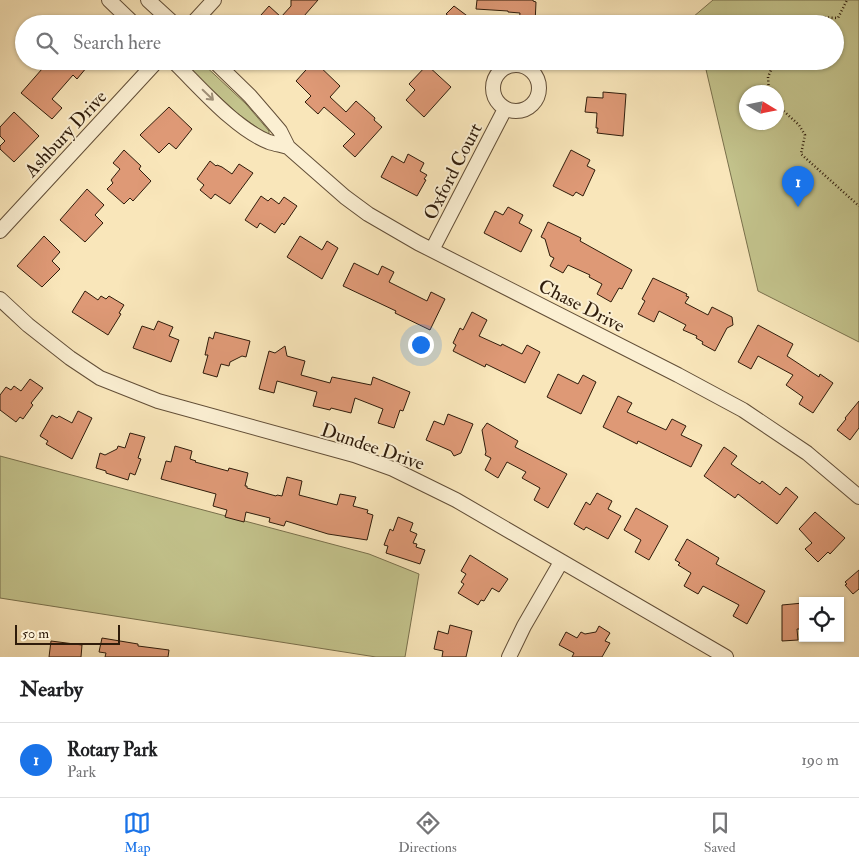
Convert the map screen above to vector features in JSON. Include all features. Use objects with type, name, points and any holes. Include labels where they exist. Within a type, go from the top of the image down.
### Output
[{"type":"street","points":[[109,0],[125,15]]},
{"type":"street","points":[[148,0],[164,15]]},
{"type":"street","points":[[200,15],[214,0]]},
{"type":"street","name":"Ashbury Drive","points":[[0,231],[149,70]]},
{"type":"street","name":"Chase Drive","points":[[182,70],[230,116],[257,136],[270,142],[288,146]]},
{"type":"street","name":"Chase Drive","points":[[223,70],[269,118],[280,131],[288,146],[345,197],[368,214],[432,250],[743,410],[807,453],[859,497]]},
{"type":"street","name":"Oxford Court","points":[[432,250],[505,109]]},
{"type":"street","name":"Dundee Drive","points":[[0,299],[28,325],[100,378],[158,401],[346,453],[393,469],[456,500],[726,657]]},
{"type":"street","points":[[509,657],[524,626],[561,562]]},
{"type":"path","points":[[840,15],[847,0]]},
{"type":"path","points":[[769,85],[768,77],[771,70]]},
{"type":"path","points":[[784,111],[799,124],[805,135],[802,154],[859,206]]},
{"type":"green space","points":[[713,0],[859,0],[859,342],[758,291],[706,70],[844,70],[844,15],[695,15]]},
{"type":"green space","points":[[191,70],[210,70],[246,104],[269,131],[269,134],[266,134],[237,113]]},
{"type":"green space","points":[[0,456],[369,554],[419,574],[405,657],[376,657],[0,598]]},
{"type":"building","points":[[291,0],[318,0],[305,15],[283,15],[291,6]]},
{"type":"building","points":[[477,0],[533,0],[536,2],[535,15],[520,15],[520,13],[508,11],[476,9]]},
{"type":"building","points":[[269,6],[279,15],[261,15]]},
{"type":"building","points":[[454,6],[466,15],[447,15],[446,14]]},
{"type":"building","points":[[41,70],[84,70],[77,79],[73,75],[52,99],[62,108],[52,119],[21,93]]},
{"type":"building","points":[[306,70],[323,70],[340,86],[330,97],[346,112],[356,101],[382,127],[355,157],[343,146],[355,134],[324,107],[318,114],[305,102],[311,96],[296,81]]},
{"type":"building","points":[[422,70],[432,70],[451,87],[424,117],[406,100],[415,90],[409,84]]},
{"type":"building","points":[[603,92],[626,94],[623,136],[597,133],[597,113],[585,112],[587,97],[603,98]]},
{"type":"building","points":[[169,107],[192,129],[176,149],[169,143],[159,153],[140,135]]},
{"type":"building","points":[[14,112],[39,136],[14,162],[0,149],[0,146],[5,141],[0,136],[0,127]]},
{"type":"building","points":[[124,150],[141,166],[139,169],[151,181],[133,201],[130,198],[124,204],[107,189],[113,183],[111,180],[120,169],[113,163]]},
{"type":"building","points":[[571,150],[590,160],[587,166],[595,170],[583,196],[576,192],[573,196],[553,186]]},
{"type":"building","points":[[408,154],[424,163],[420,171],[427,175],[417,196],[381,177],[392,156],[404,163]]},
{"type":"building","points":[[210,161],[232,174],[239,164],[253,173],[230,204],[215,194],[211,199],[200,190],[204,185],[197,179]]},
{"type":"building","points":[[87,189],[104,205],[95,215],[103,223],[85,242],[60,220]]},
{"type":"building","points":[[261,196],[268,201],[271,198],[279,204],[284,197],[297,206],[284,225],[282,223],[275,233],[260,223],[257,228],[245,220]]},
{"type":"building","points":[[508,207],[523,215],[519,223],[532,230],[521,252],[484,233],[495,211],[503,215]]},
{"type":"building","points":[[548,222],[581,238],[580,241],[632,270],[622,289],[619,288],[611,302],[597,294],[602,284],[589,277],[590,275],[568,265],[563,273],[550,266],[554,258],[550,256],[545,239],[541,237]]},
{"type":"building","points":[[44,236],[60,252],[52,261],[60,269],[42,287],[17,266]]},
{"type":"building","points":[[300,236],[322,250],[327,241],[338,248],[322,279],[287,257]]},
{"type":"building","points":[[354,263],[378,275],[382,266],[394,272],[389,282],[427,301],[431,292],[445,299],[430,330],[395,313],[396,311],[343,286]]},
{"type":"building","points":[[653,278],[687,294],[686,296],[689,297],[685,303],[708,315],[712,307],[732,317],[733,325],[727,328],[715,351],[702,344],[703,342],[696,338],[697,336],[683,330],[686,325],[659,311],[654,322],[638,314],[645,301],[642,299]]},
{"type":"building","points":[[85,291],[98,300],[101,296],[106,299],[109,296],[124,305],[119,313],[121,314],[108,335],[72,312]]},
{"type":"building","points":[[472,312],[487,320],[479,336],[501,346],[502,344],[522,354],[527,345],[540,352],[525,383],[486,364],[485,367],[453,351],[456,345],[453,343],[460,328],[463,330]]},
{"type":"building","points":[[158,321],[173,327],[169,336],[179,340],[171,362],[133,348],[142,326],[154,330]]},
{"type":"building","points":[[758,325],[793,344],[787,356],[819,377],[820,374],[833,383],[813,413],[799,404],[803,397],[786,385],[793,375],[758,356],[751,369],[738,362]]},
{"type":"building","points":[[215,332],[250,341],[246,357],[242,356],[230,362],[229,366],[221,364],[217,377],[203,373],[208,355],[205,355],[209,337],[213,339]]},
{"type":"building","points":[[285,346],[287,356],[305,361],[301,375],[330,383],[332,377],[371,385],[373,377],[410,392],[403,411],[400,410],[394,428],[378,423],[383,409],[355,398],[351,413],[313,406],[317,392],[277,381],[274,393],[259,389],[269,351],[275,353]]},
{"type":"building","points":[[558,374],[578,384],[583,375],[596,382],[581,414],[547,397]]},
{"type":"building","points":[[30,379],[43,388],[31,403],[33,405],[23,419],[20,417],[16,422],[0,410],[0,395],[6,387],[11,390],[14,386],[21,391]]},
{"type":"building","points":[[618,396],[632,403],[627,412],[666,430],[672,419],[686,426],[681,435],[702,445],[691,467],[638,441],[637,444],[603,427]]},
{"type":"building","points":[[859,401],[859,428],[850,440],[837,430]]},
{"type":"building","points":[[78,411],[92,418],[72,459],[46,444],[48,441],[40,436],[52,415],[57,418],[59,416],[72,423]]},
{"type":"building","points":[[448,414],[473,424],[461,453],[454,456],[451,451],[426,440],[434,421],[444,425]]},
{"type":"building","points":[[487,423],[518,441],[515,447],[567,474],[548,508],[534,500],[540,488],[522,478],[526,472],[507,462],[498,478],[485,470],[491,458],[485,455],[482,430]]},
{"type":"building","points":[[130,433],[145,437],[138,458],[141,459],[135,475],[130,473],[128,480],[96,468],[100,453],[105,455],[117,449],[118,446],[125,448]]},
{"type":"building","points":[[175,446],[192,451],[190,459],[195,462],[228,471],[229,468],[248,473],[245,486],[247,488],[282,496],[287,477],[302,481],[299,495],[337,505],[340,494],[356,497],[353,506],[368,510],[367,513],[373,515],[367,540],[328,534],[286,521],[284,526],[269,522],[270,518],[246,512],[244,522],[225,517],[227,510],[213,506],[216,494],[161,479],[166,461],[171,462]]},
{"type":"building","points":[[724,447],[737,456],[731,464],[760,484],[762,481],[780,495],[786,487],[798,497],[777,524],[738,494],[735,498],[704,476]]},
{"type":"building","points":[[597,493],[612,501],[608,509],[621,516],[608,539],[586,527],[584,530],[574,524],[586,502],[590,505]]},
{"type":"building","points":[[636,508],[668,526],[649,560],[635,552],[641,540],[624,530]]},
{"type":"building","points":[[815,512],[845,538],[830,554],[828,552],[818,562],[805,549],[812,543],[799,529]]},
{"type":"building","points":[[398,517],[413,523],[410,531],[417,534],[413,543],[417,544],[416,547],[425,550],[420,564],[386,553],[388,546],[384,545],[390,529],[393,531]]},
{"type":"building","points":[[687,539],[719,558],[716,564],[765,591],[747,624],[733,616],[739,605],[703,586],[698,594],[684,586],[691,573],[678,565],[680,563],[675,560]]},
{"type":"building","points":[[470,555],[508,579],[499,592],[492,588],[484,601],[481,600],[478,605],[458,593],[464,584],[461,582],[466,574],[461,571]]},
{"type":"building","points":[[859,570],[859,589],[853,594],[845,585],[847,584],[845,582]]},
{"type":"building","points":[[799,603],[798,640],[782,641],[782,605]]},
{"type":"building","points":[[450,625],[472,631],[466,657],[442,657],[443,651],[434,649],[438,631],[448,634]]},
{"type":"building","points":[[599,626],[610,633],[605,641],[610,643],[602,657],[572,657],[574,653],[559,645],[566,632],[577,638],[581,632],[585,634],[596,632]]},
{"type":"building","points":[[102,638],[138,644],[138,646],[169,650],[168,657],[105,657],[106,653],[99,652]]},
{"type":"building","points":[[51,641],[82,645],[81,657],[49,657]]},
{"type":"place","name":"Rotary Park","points":[[798,207]]}]
